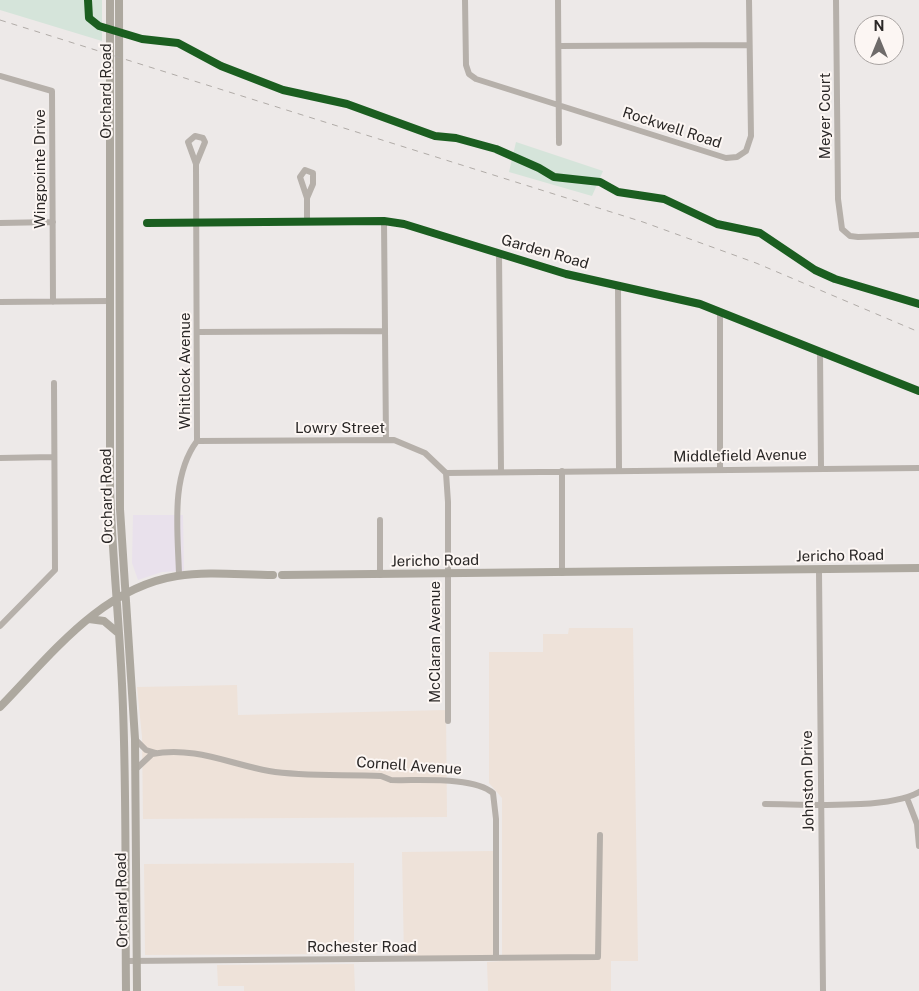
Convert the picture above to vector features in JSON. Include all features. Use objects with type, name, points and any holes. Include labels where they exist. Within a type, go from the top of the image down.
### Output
[{"type":"main road","name":"Orchard Road","points":[[110,0],[110,487],[125,774],[126,991]]},
{"type":"main road","name":"Orchard Road","points":[[119,0],[120,490],[135,739],[137,991]]},
{"type":"main road","name":"Jericho Road","points":[[282,576],[819,571],[919,568]]},
{"type":"main road","name":"Jericho Road","points":[[0,707],[89,619],[115,598],[125,593],[154,581],[179,575],[273,576]]},
{"type":"main road","points":[[89,619],[104,621],[118,633]]},
{"type":"street","name":"Rockwell Road","points":[[465,0],[465,62],[469,74],[476,79],[726,158],[733,158],[746,151],[751,136],[749,0]]},
{"type":"street","points":[[558,0],[559,143]]},
{"type":"street","name":"Meyer Court","points":[[836,0],[838,199],[839,217],[843,231],[858,236],[919,235]]},
{"type":"street","points":[[559,46],[749,45]]},
{"type":"street","name":"Wingpointe Drive","points":[[0,76],[52,91],[54,302]]},
{"type":"street","name":"Whitlock Avenue","points":[[179,575],[180,484],[185,463],[197,441],[196,164]]},
{"type":"street","points":[[307,198],[307,222]]},
{"type":"street","points":[[384,221],[386,440]]},
{"type":"street","name":"Garden Road","points":[[147,223],[384,221],[404,224],[566,274],[700,304],[919,391]]},
{"type":"street","points":[[0,223],[53,222]]},
{"type":"street","points":[[499,253],[501,471]]},
{"type":"street","points":[[618,286],[619,470]]},
{"type":"street","points":[[0,302],[111,301]]},
{"type":"street","points":[[720,312],[720,469]]},
{"type":"street","points":[[198,332],[385,331]]},
{"type":"street","points":[[820,352],[821,468]]},
{"type":"street","points":[[0,626],[55,570],[54,383]]},
{"type":"street","name":"Lowry Street","points":[[197,441],[386,440],[408,444],[425,453],[446,473]]},
{"type":"street","points":[[0,458],[54,458]]},
{"type":"street","name":"Middlefield Avenue","points":[[562,471],[919,468]]},
{"type":"street","points":[[446,473],[562,471],[562,573]]},
{"type":"street","name":"McClaran Avenue","points":[[446,473],[448,502],[448,721]]},
{"type":"street","points":[[380,520],[380,575]]},
{"type":"street","name":"Johnston Drive","points":[[819,571],[823,991]]},
{"type":"street","name":"Jericho Road","points":[[273,576],[282,576]]},
{"type":"street","name":"Cornell Avenue","points":[[135,739],[146,750],[158,753],[191,753],[214,756],[272,771],[381,776],[391,780],[471,783],[486,787],[493,793],[496,819],[496,958]]},
{"type":"street","points":[[135,770],[147,757],[158,753]]},
{"type":"street","points":[[766,804],[884,803],[907,798],[919,792]]},
{"type":"street","points":[[907,798],[917,824],[919,846]]},
{"type":"street","name":"Rochester Road","points":[[126,961],[598,957],[600,835]]},
{"type":"shaded area","points":[[0,0],[102,0],[102,41],[0,10]]},
{"type":"shaded area","points":[[516,142],[603,171],[592,196],[509,172]]},
{"type":"shaded area","points":[[133,515],[183,515],[184,571],[162,572],[138,580],[132,563]]},
{"type":"shaded area","points":[[569,628],[633,628],[638,961],[611,961],[611,991],[488,991],[487,962],[502,961],[502,798],[489,783],[489,652],[543,652],[543,634],[568,634]]},
{"type":"shaded area","points":[[237,685],[238,715],[446,710],[447,817],[143,819],[142,737],[137,687]]},
{"type":"shaded area","points":[[493,851],[495,956],[404,958],[402,852]]},
{"type":"shaded area","points":[[354,863],[354,954],[145,955],[144,864]]},
{"type":"shaded area","points":[[354,964],[355,991],[244,991],[244,986],[218,986],[217,965]]},
{"type":"railway","points":[[0,20],[643,222],[756,263],[919,332]]},
{"type":"cycle path","points":[[88,0],[89,18],[99,26],[142,39],[178,43],[221,66],[283,90],[347,104],[435,136],[456,138],[496,149],[539,168],[554,177],[600,182],[618,192],[664,199],[717,224],[760,233],[815,270],[835,279],[919,304]]},
{"type":"cycle path","points":[[147,223],[384,221],[404,224],[566,274],[700,304],[919,391]]}]
